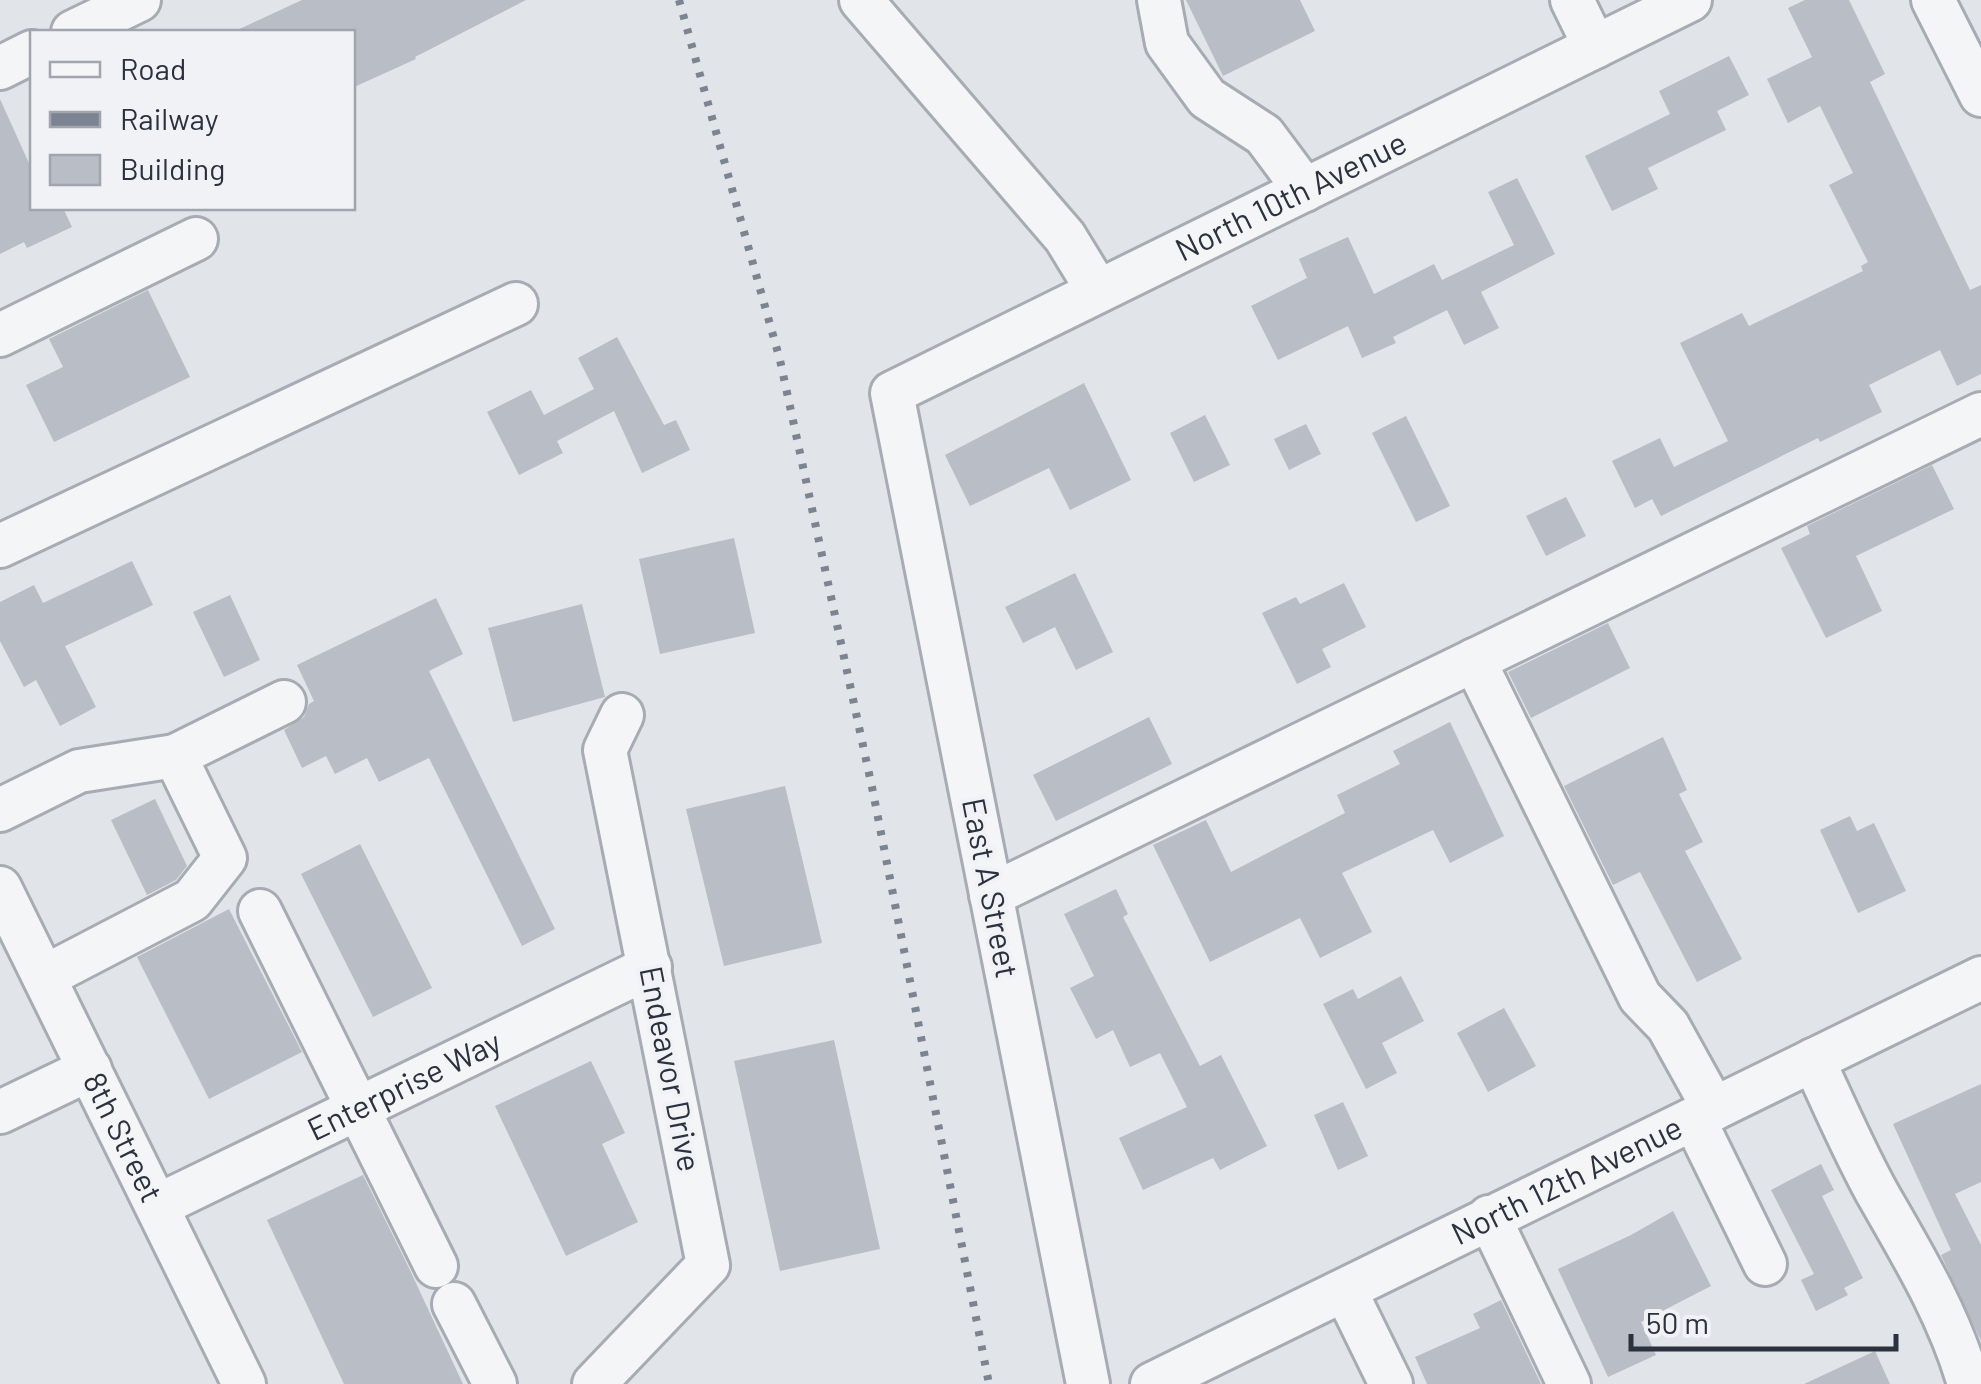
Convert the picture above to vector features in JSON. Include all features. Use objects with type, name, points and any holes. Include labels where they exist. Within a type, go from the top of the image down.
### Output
[{"type":"street","points":[[77,30],[139,0]]},
{"type":"street","points":[[861,0],[1064,237],[1098,292]]},
{"type":"street","points":[[1159,0],[1167,43],[1208,98],[1264,135],[1306,190]]},
{"type":"street","points":[[1572,0],[1595,47]]},
{"type":"street","name":"North 10th Avenue","points":[[892,393],[1690,0]]},
{"type":"street","points":[[1933,0],[1981,95]]},
{"type":"street","points":[[0,68],[30,53]]},
{"type":"street","points":[[0,335],[196,239]]},
{"type":"street","points":[[0,546],[516,304]]},
{"type":"street","name":"East A Street","points":[[892,393],[1088,1384]]},
{"type":"street","points":[[991,894],[1981,414]]},
{"type":"street","points":[[1474,660],[1640,997],[1668,1026],[1765,1264]]},
{"type":"street","points":[[0,810],[79,771],[175,756],[284,702]]},
{"type":"street","name":"Endeavor Drive","points":[[594,1384],[708,1265],[605,750],[622,715]]},
{"type":"street","points":[[44,977],[192,900],[225,858],[175,756]]},
{"type":"street","name":"8th Street","points":[[0,888],[244,1384]]},
{"type":"street","points":[[260,911],[436,1266]]},
{"type":"street","name":"Enterprise Way","points":[[157,1206],[650,967]]},
{"type":"street","name":"North 12th Avenue","points":[[1152,1384],[1981,978]]},
{"type":"street","points":[[1813,1060],[1880,1197],[1908,1240],[1968,1384]]},
{"type":"street","points":[[0,1112],[90,1069]]},
{"type":"street","points":[[1490,1218],[1569,1384]]},
{"type":"street","points":[[1345,1290],[1391,1384]]},
{"type":"street","points":[[454,1304],[495,1384]]},
{"type":"building","points":[[302,0],[526,0],[355,87],[355,30],[237,30]]},
{"type":"building","points":[[1186,0],[1300,0],[1315,31],[1223,76]]},
{"type":"building","points":[[1805,0],[1849,0],[1885,74],[1870,82],[1970,290],[1981,285],[1981,374],[1957,386],[1940,350],[1869,385],[1882,412],[1820,442],[1818,438],[1661,516],[1652,499],[1635,508],[1612,461],[1660,438],[1674,467],[1728,441],[1680,343],[1742,313],[1749,326],[1863,271],[1861,266],[1868,262],[1829,185],[1853,173],[1820,106],[1788,123],[1767,79],[1812,57],[1788,8]]},
{"type":"building","points":[[1729,56],[1749,95],[1717,111],[1726,130],[1648,168],[1658,189],[1612,211],[1585,156],[1670,114],[1659,91]]},
{"type":"building","points":[[0,99],[30,166],[30,210],[64,210],[72,227],[27,248],[24,242],[0,254]]},
{"type":"building","points":[[1517,178],[1555,254],[1481,292],[1499,328],[1464,345],[1447,310],[1393,337],[1396,343],[1362,358],[1348,326],[1278,360],[1251,306],[1307,278],[1299,259],[1348,237],[1374,294],[1434,264],[1442,280],[1514,245],[1488,192]]},
{"type":"building","points":[[148,290],[190,377],[54,442],[26,385],[63,367],[49,339]]},
{"type":"building","points":[[617,337],[664,425],[676,420],[690,450],[642,473],[614,411],[557,441],[563,453],[519,475],[487,412],[531,390],[544,415],[594,389],[578,358]]},
{"type":"building","points":[[1084,383],[1131,480],[1070,510],[1049,468],[970,506],[945,455]]},
{"type":"building","points":[[1205,415],[1230,465],[1194,482],[1170,433]]},
{"type":"building","points":[[1406,416],[1450,506],[1416,522],[1372,433]]},
{"type":"building","points":[[1306,424],[1321,454],[1289,470],[1274,439]]},
{"type":"building","points":[[1932,465],[1954,509],[1856,556],[1882,611],[1826,638],[1781,548],[1810,534],[1807,526]]},
{"type":"building","points":[[1566,497],[1586,536],[1546,556],[1526,516]]},
{"type":"building","points":[[734,538],[755,633],[660,654],[639,559]]},
{"type":"building","points":[[132,561],[153,605],[65,646],[96,707],[60,726],[36,680],[24,687],[0,641],[0,602],[34,585],[43,603]]},
{"type":"building","points":[[1075,573],[1113,652],[1076,670],[1055,627],[1023,643],[1005,607]]},
{"type":"building","points":[[1344,583],[1366,627],[1322,649],[1331,667],[1297,684],[1262,613],[1296,597],[1300,604]]},
{"type":"building","points":[[230,595],[260,660],[224,677],[193,612]]},
{"type":"building","points":[[436,598],[463,654],[429,671],[555,929],[522,946],[429,758],[379,782],[367,758],[335,774],[326,756],[302,768],[284,730],[304,717],[314,701],[297,665]]},
{"type":"building","points":[[582,604],[605,697],[513,722],[488,628]]},
{"type":"building","points":[[1608,623],[1630,668],[1531,718],[1508,672]]},
{"type":"building","points":[[1149,717],[1172,764],[1056,821],[1033,775]]},
{"type":"building","points":[[1450,722],[1504,836],[1450,863],[1433,830],[1342,873],[1372,932],[1320,958],[1300,918],[1210,962],[1153,845],[1206,820],[1231,872],[1345,813],[1337,795],[1400,764],[1393,751]]},
{"type":"building","points":[[1663,737],[1687,790],[1679,794],[1703,842],[1685,851],[1742,959],[1697,982],[1640,872],[1613,885],[1564,786]]},
{"type":"building","points":[[785,786],[822,943],[724,966],[686,809]]},
{"type":"building","points":[[155,799],[187,866],[176,880],[147,895],[111,820]]},
{"type":"building","points":[[1850,816],[1857,831],[1874,823],[1906,891],[1858,913],[1820,830]]},
{"type":"building","points":[[360,844],[432,988],[373,1017],[301,874]]},
{"type":"building","points":[[1116,889],[1128,914],[1123,917],[1200,1066],[1221,1055],[1267,1146],[1220,1170],[1213,1158],[1143,1190],[1119,1138],[1187,1107],[1160,1053],[1130,1067],[1113,1030],[1096,1039],[1070,988],[1094,976],[1064,914]]},
{"type":"building","points":[[229,909],[302,1052],[209,1099],[137,957]]},
{"type":"building","points":[[1401,976],[1424,1021],[1382,1043],[1397,1073],[1366,1089],[1323,1004],[1353,989],[1358,999]]},
{"type":"building","points":[[1504,1008],[1536,1066],[1488,1092],[1457,1033]]},
{"type":"building","points":[[834,1040],[880,1249],[780,1271],[734,1061]]},
{"type":"building","points":[[591,1061],[625,1133],[602,1144],[638,1222],[566,1256],[495,1106]]},
{"type":"building","points":[[1981,1084],[1981,1182],[1955,1194],[1981,1245],[1981,1341],[1941,1255],[1951,1250],[1893,1124]]},
{"type":"building","points":[[1343,1102],[1368,1156],[1338,1170],[1314,1115]]},
{"type":"building","points":[[1821,1164],[1834,1190],[1822,1196],[1863,1278],[1844,1288],[1848,1295],[1816,1311],[1801,1280],[1814,1274],[1771,1190]]},
{"type":"building","points":[[363,1175],[463,1384],[344,1384],[267,1220]]},
{"type":"building","points":[[1673,1211],[1711,1286],[1641,1322],[1656,1355],[1608,1377],[1558,1269]]},
{"type":"building","points":[[1501,1300],[1541,1384],[1427,1384],[1415,1357],[1480,1328],[1473,1314]]},
{"type":"building","points":[[1875,1351],[1890,1384],[1804,1384]]},
{"type":"railway","points":[[679,0],[780,360],[873,792],[989,1384]]}]
